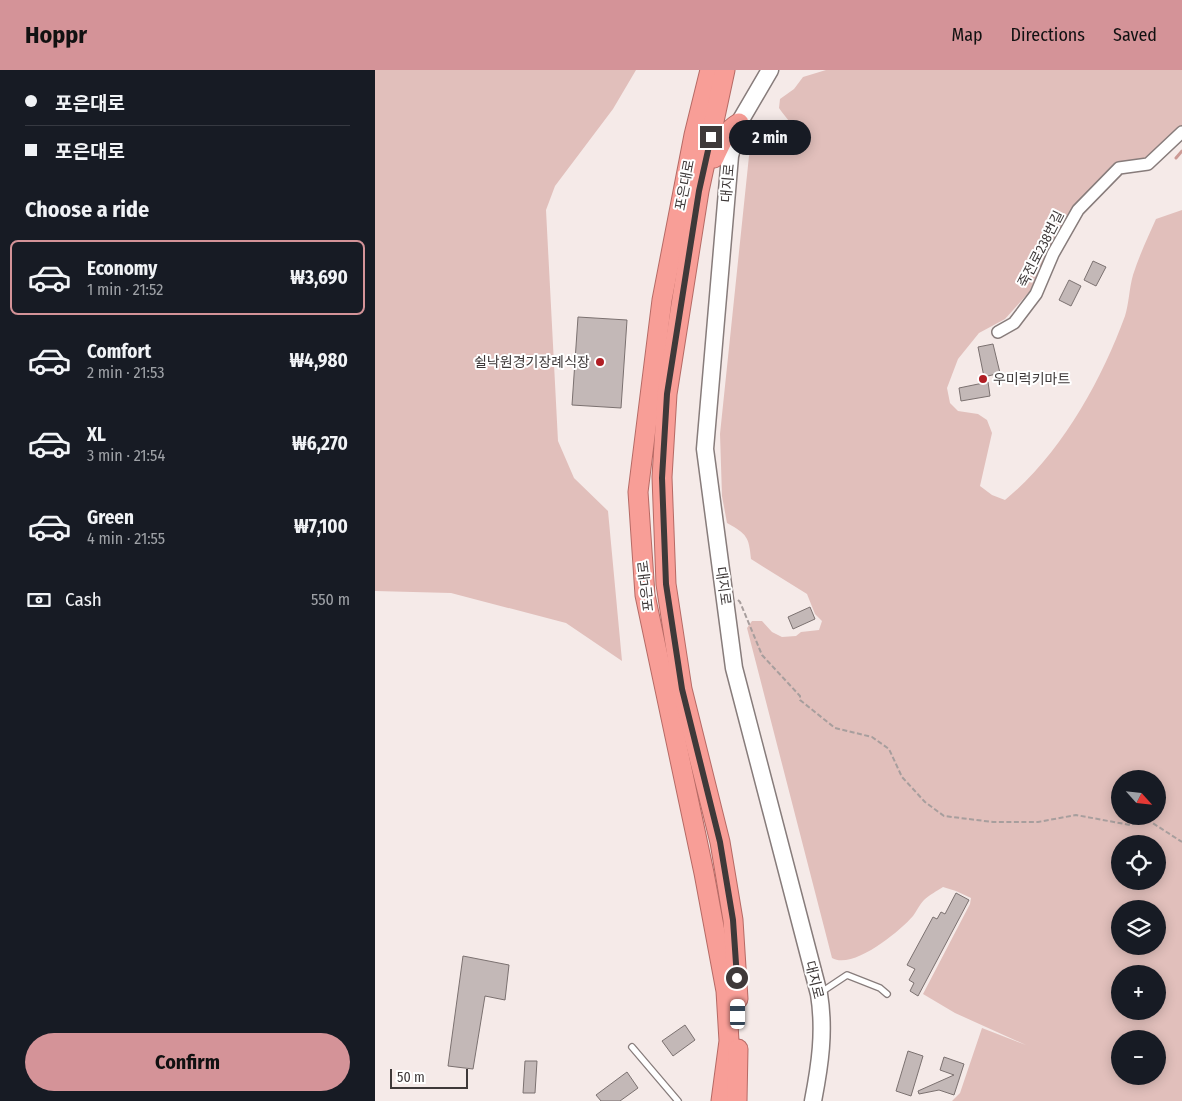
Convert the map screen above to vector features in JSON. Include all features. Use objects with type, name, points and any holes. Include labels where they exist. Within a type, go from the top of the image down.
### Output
[{"type":"highway","name":"포은대로","points":[[711,70],[695,136],[662,300],[638,492],[645,595],[727,991],[729,1042],[728,1096]]},
{"type":"highway","name":"포은대로","points":[[725,70],[699,191],[667,394],[662,487],[666,584],[682,689],[720,842],[733,920],[738,998],[728,1096]]},
{"type":"highway","points":[[699,191],[723,138],[732,127],[739,123]]},
{"type":"main road","name":"대지로","points":[[771,70],[739,123],[730,156],[705,449],[734,668],[819,994],[823,1031],[819,1072],[813,1101]]},
{"type":"street","name":"죽전로238번길","points":[[998,332],[1014,323],[1036,294],[1053,254],[1078,210],[1119,168],[1149,164],[1182,132]]},
{"type":"lane","points":[[819,994],[847,975],[880,988],[887,994]]},
{"type":"lane","points":[[632,1047],[678,1101]]},
{"type":"path","points":[[724,592],[741,602],[762,655],[800,696],[800,700],[835,728],[872,737],[889,749],[902,777],[925,802],[944,816],[993,822],[1038,822],[1076,815],[1130,825],[1148,820],[1182,842]]},
{"type":"shaded area","points":[[375,70],[636,70],[613,109],[555,186],[546,210],[558,441],[574,478],[608,511],[622,661],[566,623],[451,593],[375,591]]},
{"type":"shaded area","points":[[826,70],[1182,70],[1182,125],[1146,159],[1115,165],[1076,203],[1047,253],[1030,291],[1005,319],[979,333],[958,359],[947,388],[950,403],[958,411],[978,414],[987,420],[992,433],[980,486],[992,495],[1005,500],[1044,462],[1077,416],[1115,341],[1125,316],[1133,275],[1156,219],[1182,210],[1182,1101],[952,1101],[960,1093],[982,1028],[1026,1045],[955,1013],[923,994],[970,904],[971,898],[956,891],[943,887],[926,898],[913,916],[875,948],[852,959],[841,960],[832,958],[747,628],[752,621],[762,621],[772,632],[782,637],[796,636],[801,632],[819,630],[822,621],[815,614],[807,594],[751,559],[746,537],[727,523],[722,496],[720,434],[749,156],[753,143],[757,139],[780,144],[793,140],[797,133],[779,108],[780,99],[794,89],[803,77]]},
{"type":"building","points":[[1093,261],[1106,267],[1096,286],[1084,280]]},
{"type":"building","points":[[1069,280],[1081,286],[1071,306],[1059,300]]},
{"type":"building","name":"쉴낙원경기장례식장","points":[[578,317],[627,320],[621,408],[572,405]]},
{"type":"building","points":[[993,344],[1000,373],[984,377],[978,347]]},
{"type":"building","points":[[988,382],[990,396],[961,401],[959,388]]},
{"type":"building","points":[[810,607],[815,619],[793,629],[788,617]]},
{"type":"building","points":[[956,893],[969,900],[918,996],[910,991],[914,983],[909,980],[915,969],[907,965],[933,917],[937,919],[941,912],[945,914]]},
{"type":"building","points":[[463,956],[509,965],[505,1000],[485,996],[473,1069],[448,1066]]},
{"type":"building","points":[[685,1025],[695,1040],[673,1056],[662,1041]]},
{"type":"building","points":[[908,1051],[923,1056],[911,1096],[896,1091]]},
{"type":"building","points":[[944,1057],[964,1064],[954,1095],[939,1090],[919,1094],[918,1091],[954,1075],[940,1070]]},
{"type":"building","points":[[525,1061],[537,1061],[535,1093],[523,1093]]},
{"type":"building","points":[[627,1072],[638,1088],[620,1101],[601,1101],[596,1095]]},
{"type":"waterway","points":[[1176,158],[1182,151]]},
{"type":"place","name":"쉴낙원경기장례식장","points":[[600,362]]},
{"type":"place","name":"우미럭키마트","points":[[983,379]]},
{"type":"route","points":[[711,137],[699,191],[667,394],[662,478],[666,584],[682,689],[720,842],[733,920],[737,978]]}]
